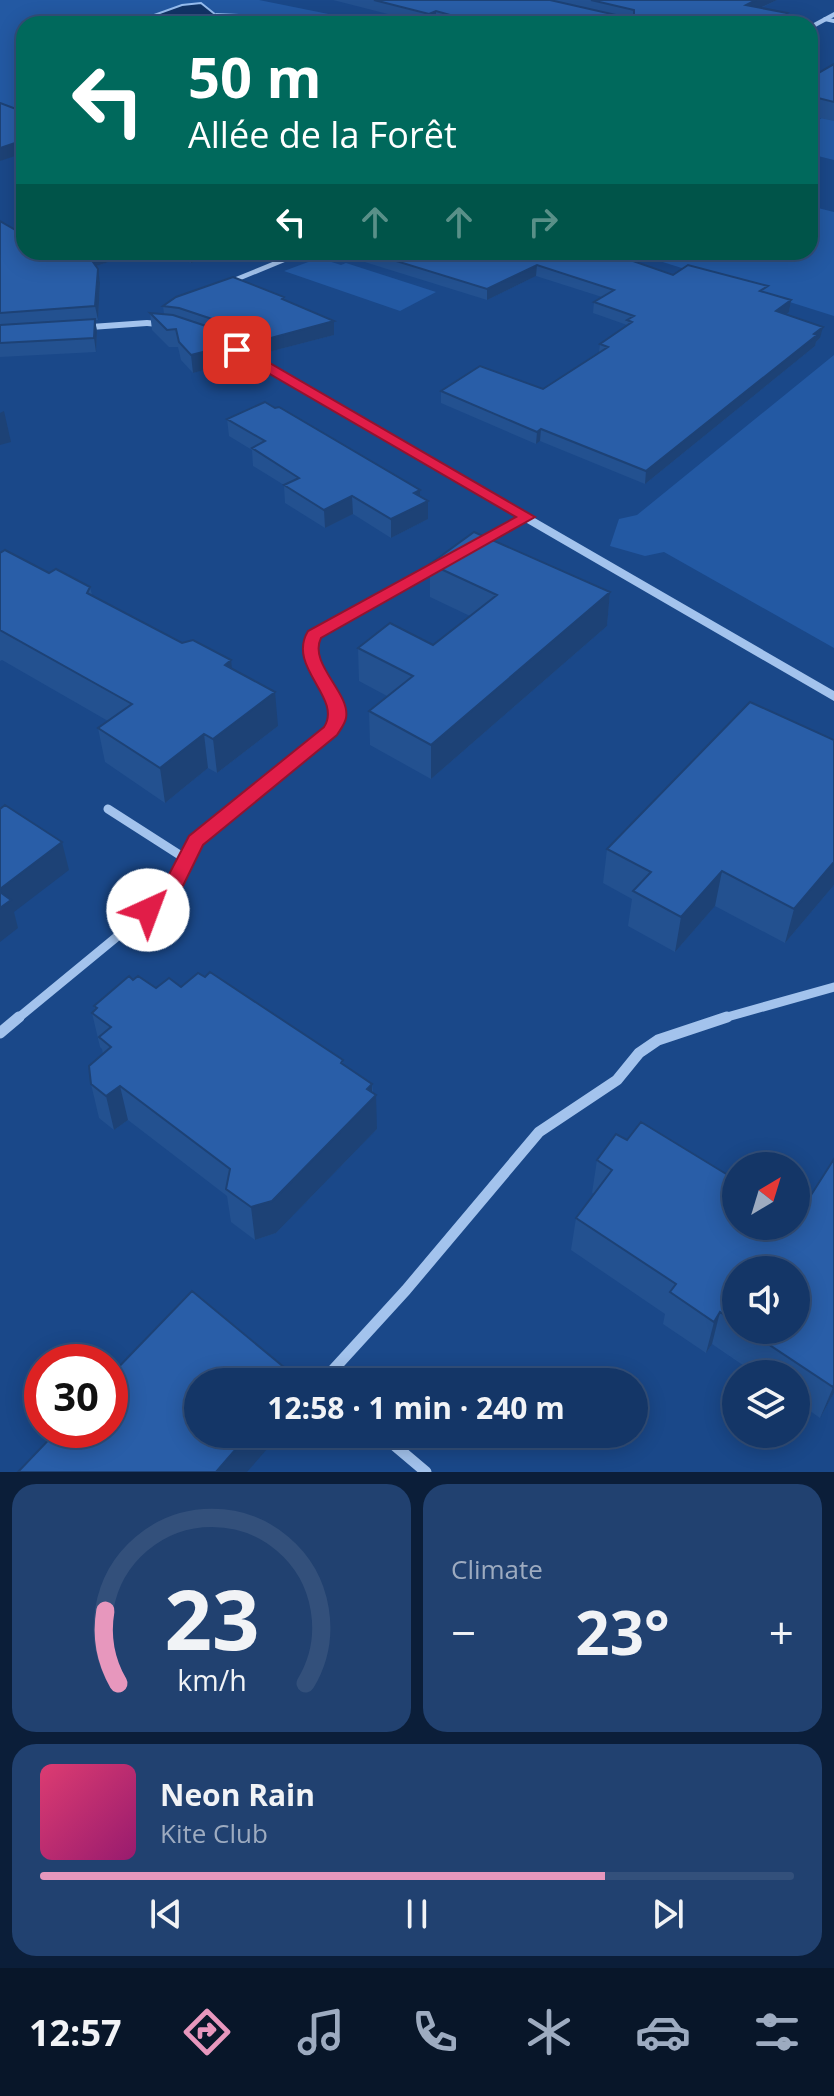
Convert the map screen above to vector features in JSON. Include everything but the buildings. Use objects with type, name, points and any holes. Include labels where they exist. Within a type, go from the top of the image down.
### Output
[{"type":"street","points":[[818,23],[834,14]]},
{"type":"street","points":[[825,19],[834,21]]},
{"type":"street","points":[[212,288],[284,260]]},
{"type":"street","points":[[60,329],[151,320],[177,326]]},
{"type":"street","points":[[218,340],[834,697]]},
{"type":"street","points":[[465,550],[528,517]]},
{"type":"street","points":[[0,1033],[170,893],[196,841],[330,731],[337,720],[337,710],[311,658],[309,643],[314,634],[451,558]]},
{"type":"street","points":[[108,809],[186,859]]},
{"type":"street","points":[[335,1368],[406,1290],[539,1132],[617,1080],[639,1053],[658,1040],[685,1029],[834,987]]},
{"type":"street","points":[[398,1448],[426,1472]]},
{"type":"shaded area","points":[[0,0],[259,0],[338,16],[16,16],[16,122],[0,115]]},
{"type":"shaded area","points":[[201,3],[216,15],[151,16],[182,5]]},
{"type":"shaded area","points":[[834,109],[834,160],[818,156],[818,121]]},
{"type":"shaded area","points":[[818,208],[834,212],[834,316],[656,260],[818,260]]},
{"type":"shaded area","points":[[314,260],[325,260],[341,265],[346,263],[436,292],[400,311],[284,271]]},
{"type":"shaded area","points":[[834,355],[834,648],[664,552],[645,556],[610,546],[619,519],[637,515]]},
{"type":"waterway","points":[[216,15],[238,16]]},
{"type":"route","points":[[148,910],[170,893],[196,841],[330,731],[337,720],[337,710],[311,658],[309,643],[314,634],[528,517],[237,350]]}]
